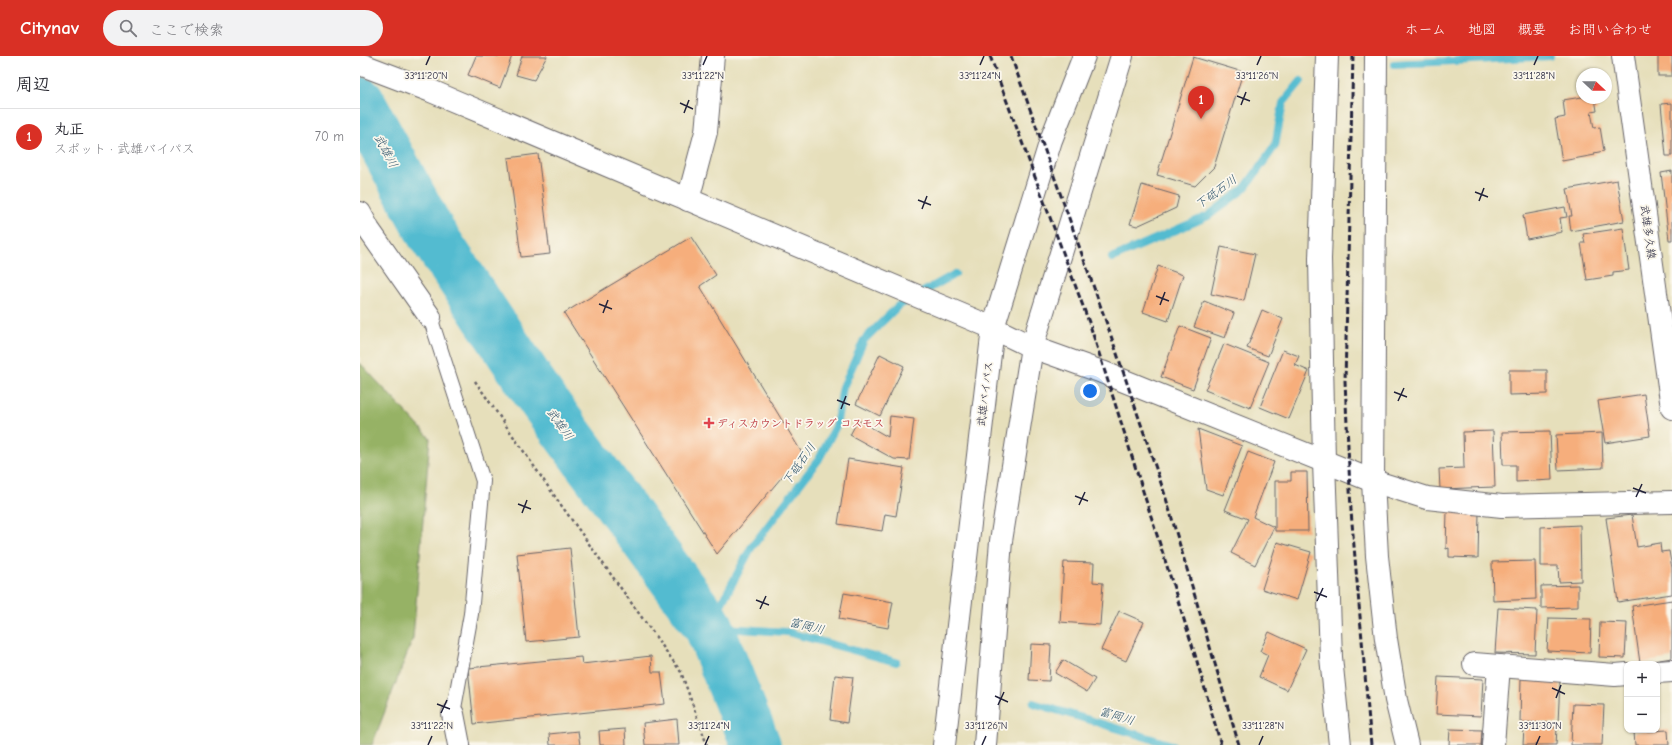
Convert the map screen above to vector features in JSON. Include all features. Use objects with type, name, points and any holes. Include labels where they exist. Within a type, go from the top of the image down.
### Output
[{"type":"main road","points":[[387,56],[398,78]]},
{"type":"main road","points":[[688,200],[706,132],[713,56]]},
{"type":"main road","name":"武雄バイパス","points":[[944,745],[993,328],[1051,140],[1084,56]]},
{"type":"main road","points":[[985,745],[1001,541],[1032,347],[1122,56]]},
{"type":"main road","points":[[1327,56],[1320,259],[1324,462],[1331,657],[1340,745]]},
{"type":"main road","points":[[1376,56],[1373,481],[1377,556],[1386,640],[1396,700],[1407,745]]},
{"type":"main road","name":"武雄多久線","points":[[1623,56],[1672,408]]},
{"type":"main road","points":[[360,64],[398,78],[934,303],[993,328],[1032,347],[1102,372],[1373,481],[1427,498],[1502,506],[1672,502]]},
{"type":"main road","points":[[360,214],[369,230],[430,317]]},
{"type":"main road","points":[[1474,664],[1615,675],[1624,674]]},
{"type":"main road","points":[[1493,745],[1499,666]]},
{"type":"main road","points":[[1660,672],[1672,671]]},
{"type":"main road","points":[[453,714],[459,745]]},
{"type":"lane","points":[[430,317],[483,481],[471,614],[453,714]]},
{"type":"path","points":[[471,375],[556,498],[681,672],[707,745]]},
{"type":"green space","points":[[360,363],[430,438],[413,638],[372,745],[360,745]]},
{"type":"building","points":[[476,56],[512,56],[500,88],[468,75]]},
{"type":"building","points":[[522,56],[547,56],[534,80],[516,75]]},
{"type":"building","points":[[1658,56],[1672,56],[1672,76],[1658,76]]},
{"type":"building","points":[[1193,57],[1243,72],[1214,167],[1195,186],[1157,175]]},
{"type":"building","points":[[1576,98],[1576,104],[1596,104],[1597,111],[1591,112],[1594,128],[1600,127],[1604,151],[1594,153],[1595,155],[1562,161],[1555,119],[1565,117],[1563,100]]},
{"type":"building","points":[[1672,103],[1672,156],[1666,156],[1661,104]]},
{"type":"building","points":[[538,154],[550,254],[521,257],[508,158]]},
{"type":"building","points":[[1672,171],[1672,240],[1669,240],[1661,173]]},
{"type":"building","points":[[1617,180],[1624,221],[1571,231],[1569,216],[1572,216],[1567,189]]},
{"type":"building","points":[[1142,185],[1179,196],[1176,208],[1137,226],[1130,224]]},
{"type":"building","points":[[1565,207],[1567,217],[1560,218],[1562,232],[1527,239],[1523,215]]},
{"type":"building","points":[[1623,228],[1629,270],[1613,272],[1613,276],[1587,280],[1581,243],[1585,243],[1583,234]]},
{"type":"building","name":"ディスカウントドラッグ コスモス","points":[[691,237],[716,275],[700,286],[802,453],[717,554],[564,313]]},
{"type":"building","points":[[1221,247],[1255,254],[1244,301],[1211,294]]},
{"type":"building","points":[[1158,266],[1183,275],[1168,321],[1143,312]]},
{"type":"building","points":[[1204,301],[1234,313],[1225,338],[1194,327]]},
{"type":"building","points":[[1262,310],[1283,319],[1268,356],[1247,348]]},
{"type":"building","points":[[1180,326],[1211,338],[1193,389],[1161,377]]},
{"type":"building","points":[[1224,344],[1269,362],[1250,408],[1205,390]]},
{"type":"building","points":[[1283,350],[1299,356],[1295,365],[1309,371],[1289,419],[1260,407]]},
{"type":"building","points":[[880,354],[904,366],[880,416],[856,404]]},
{"type":"building","points":[[1509,370],[1547,370],[1547,394],[1509,395]]},
{"type":"building","points":[[1644,394],[1650,436],[1605,443],[1598,401]]},
{"type":"building","points":[[890,416],[914,419],[909,460],[894,459],[850,435],[858,420],[888,437]]},
{"type":"building","points":[[1198,429],[1242,446],[1223,495],[1206,489]]},
{"type":"building","points":[[1493,431],[1495,487],[1440,489],[1439,469],[1464,468],[1463,432]]},
{"type":"building","points":[[1550,431],[1552,480],[1516,482],[1516,465],[1503,465],[1502,432]]},
{"type":"building","points":[[1602,433],[1603,468],[1558,470],[1556,435]]},
{"type":"building","points":[[1248,452],[1274,462],[1253,517],[1274,527],[1255,565],[1231,553],[1248,519],[1225,510]]},
{"type":"building","points":[[848,459],[904,468],[896,516],[885,514],[882,531],[838,524]]},
{"type":"building","points":[[1291,472],[1307,472],[1308,531],[1275,531],[1275,481],[1291,481]]},
{"type":"building","points":[[1447,511],[1479,512],[1478,558],[1449,557],[1449,548],[1446,549]]},
{"type":"building","points":[[1632,515],[1637,547],[1660,543],[1661,552],[1669,551],[1672,568],[1672,594],[1618,602],[1606,518]]},
{"type":"building","points":[[1580,525],[1581,581],[1559,582],[1558,566],[1541,566],[1541,527]]},
{"type":"building","points":[[1277,542],[1311,552],[1297,600],[1262,589]]},
{"type":"building","points":[[570,548],[579,637],[526,642],[517,554]]},
{"type":"building","points":[[1535,561],[1536,599],[1493,601],[1492,562]]},
{"type":"building","points":[[1064,562],[1094,563],[1093,582],[1103,583],[1100,625],[1060,622]]},
{"type":"building","points":[[1578,585],[1578,607],[1541,608],[1541,586]]},
{"type":"building","points":[[844,593],[893,602],[888,628],[839,619]]},
{"type":"building","points":[[1672,600],[1672,658],[1653,661],[1640,661],[1632,606]]},
{"type":"building","points":[[1498,608],[1537,610],[1535,654],[1495,653]]},
{"type":"building","points":[[1119,611],[1144,622],[1126,661],[1101,650]]},
{"type":"building","points":[[1549,618],[1591,619],[1590,653],[1547,651]]},
{"type":"building","points":[[1600,622],[1627,623],[1625,658],[1599,657]]},
{"type":"building","points":[[1269,632],[1306,649],[1287,690],[1259,677],[1268,655],[1260,651]]},
{"type":"building","points":[[1031,644],[1051,645],[1049,681],[1029,680]]},
{"type":"building","points":[[651,656],[652,672],[661,672],[665,704],[474,724],[468,668],[581,657],[582,664]]},
{"type":"building","points":[[1063,660],[1095,679],[1087,692],[1055,673]]},
{"type":"building","points":[[835,675],[853,677],[847,723],[830,720]]},
{"type":"building","points":[[1438,677],[1483,679],[1481,716],[1436,714]]},
{"type":"building","points":[[1521,678],[1560,680],[1558,723],[1520,722]]},
{"type":"building","points":[[1573,704],[1604,705],[1602,745],[1571,745]]},
{"type":"building","points":[[677,719],[679,745],[645,745],[643,723]]},
{"type":"building","points":[[1524,727],[1557,728],[1556,745],[1523,745]]},
{"type":"building","points":[[625,729],[626,745],[600,745],[599,731]]},
{"type":"building","points":[[1450,729],[1482,730],[1481,745],[1449,745]]},
{"type":"building","points":[[1660,730],[1668,730],[1669,745],[1635,745],[1634,733],[1660,733]]},
{"type":"building","points":[[578,731],[580,745],[550,745],[549,734]]},
{"type":"waterway","name":"下砥石川","points":[[1394,64],[1550,56]]},
{"type":"waterway","name":"下砥石川","points":[[1112,258],[1208,216],[1245,188],[1275,146],[1283,103],[1301,81]]},
{"type":"waterway","name":"武雄川","points":[[360,102],[431,233],[541,398],[709,627],[756,745]]},
{"type":"waterway","name":"下砥石川","points":[[896,662],[787,632],[709,627],[751,548],[819,459],[836,426],[843,387],[864,340],[898,306],[955,274]]},
{"type":"waterway","name":"富岡川","points":[[1033,703],[1172,745]]},
{"type":"railway","points":[[990,56],[1090,325],[1194,651],[1221,745]]},
{"type":"railway","points":[[1011,56],[1108,327],[1165,495],[1239,745]]},
{"type":"railway","points":[[1353,56],[1345,381],[1351,511],[1371,745]]},
{"type":"place","name":"丸正","points":[[1201,119]]},
{"type":"place","name":"ディスカウントドラッグ コスモス","points":[[709,423]]}]
